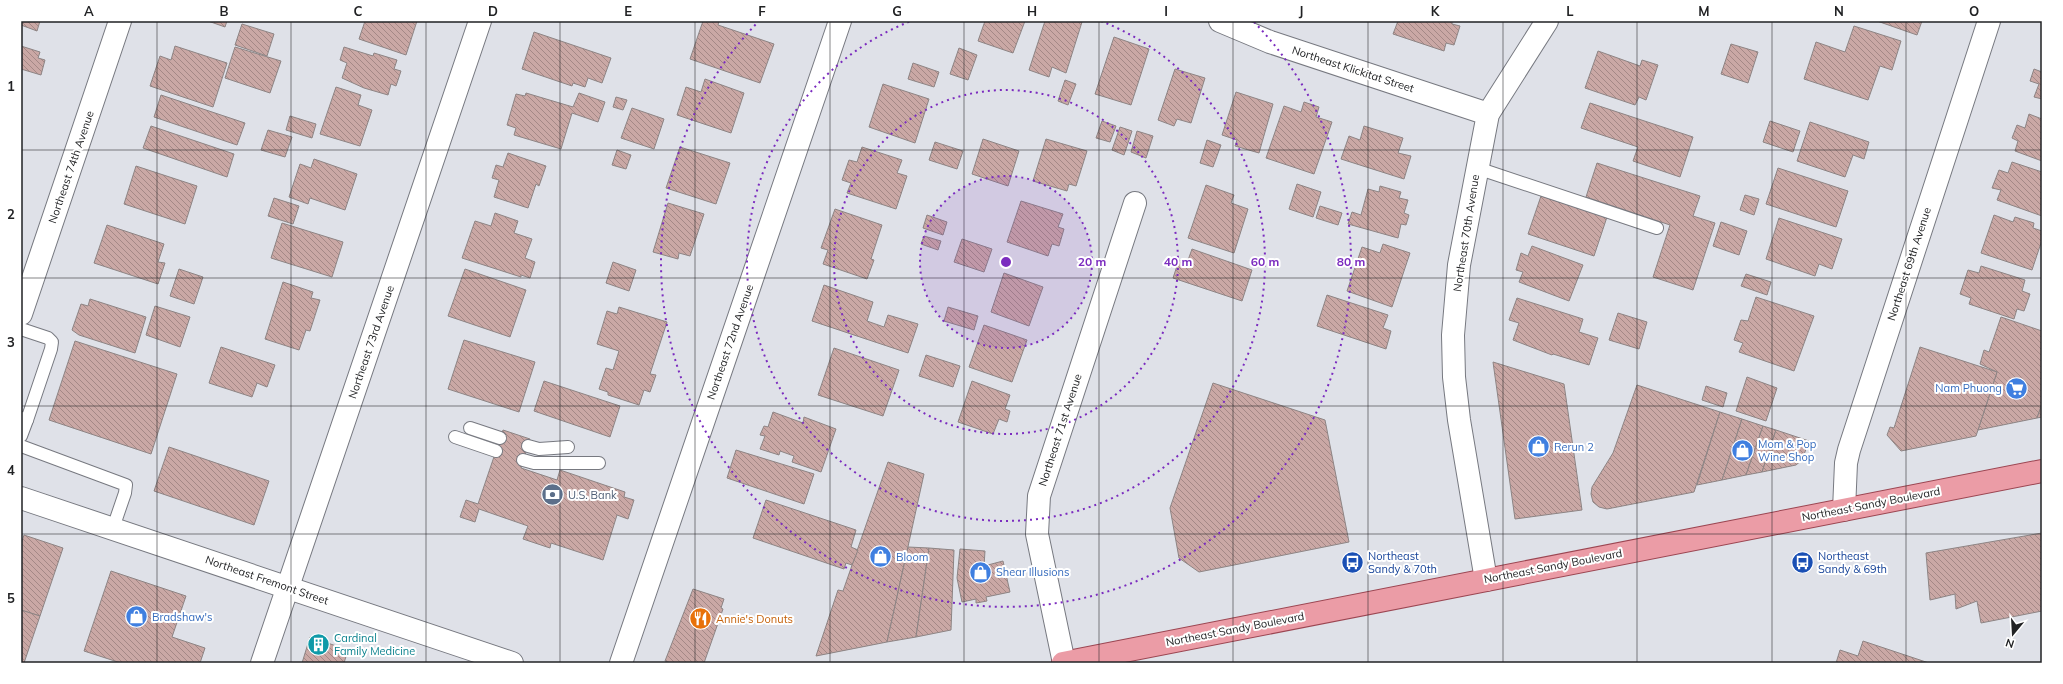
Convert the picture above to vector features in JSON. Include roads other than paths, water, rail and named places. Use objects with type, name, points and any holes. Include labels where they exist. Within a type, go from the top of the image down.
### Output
[{"type":"main road","name":"Northeast Sandy Boulevard","points":[[1064,663],[2042,471]]},
{"type":"street","name":"Northeast 74th Avenue","points":[[21,314],[120,21]]},
{"type":"street","name":"Northeast 73rd Avenue","points":[[262,663],[480,21]]},
{"type":"street","name":"Northeast 72nd Avenue","points":[[620,663],[840,21]]},
{"type":"street","name":"Northeast Klickitat Street","points":[[1220,21],[1270,42],[1488,114]]},
{"type":"street","name":"Northeast 70th Avenue","points":[[1486,580],[1459,420],[1454,377],[1453,335],[1459,265],[1488,114],[1547,21]]},
{"type":"street","name":"Northeast 69th Avenue","points":[[1844,510],[1846,463],[1849,450],[1989,21]]},
{"type":"street","name":"Northeast 71st Avenue","points":[[1064,663],[1037,534],[1039,496],[1135,203]]},
{"type":"street","name":"Northeast Fremont Street","points":[[21,498],[512,663]]},
{"type":"lane","points":[[1477,168],[1657,228]]},
{"type":"lane","points":[[21,329],[48,338],[52,342],[51,349],[24,419],[21,436]]},
{"type":"lane","points":[[470,428],[500,438]]},
{"type":"lane","points":[[455,437],[496,451]]},
{"type":"lane","points":[[21,446],[126,485],[125,493],[113,528]]},
{"type":"lane","points":[[528,446],[539,449],[568,447]]},
{"type":"lane","points":[[523,460],[534,463],[599,463]]},
{"type":"place","name":"Nam Phuong","points":[[2017,388]]},
{"type":"place","name":"Rerun 2","points":[[1539,447]]},
{"type":"place","name":"Mom & Pop Wine Shop","points":[[1743,450]]},
{"type":"place","name":"U.S. Bank","points":[[553,495]]},
{"type":"place","name":"Bloom","points":[[880,557]]},
{"type":"place","name":"Northeast Sandy & 70th","points":[[1353,562]]},
{"type":"place","name":"Northeast Sandy & 69th","points":[[1802,562]]},
{"type":"place","name":"Shear Illusions","points":[[981,572]]},
{"type":"place","name":"Bradshaw's","points":[[137,617]]},
{"type":"place","name":"Annie's Donuts","points":[[701,619]]},
{"type":"place","name":"Cardinal Family Medicine","points":[[319,644]]}]
